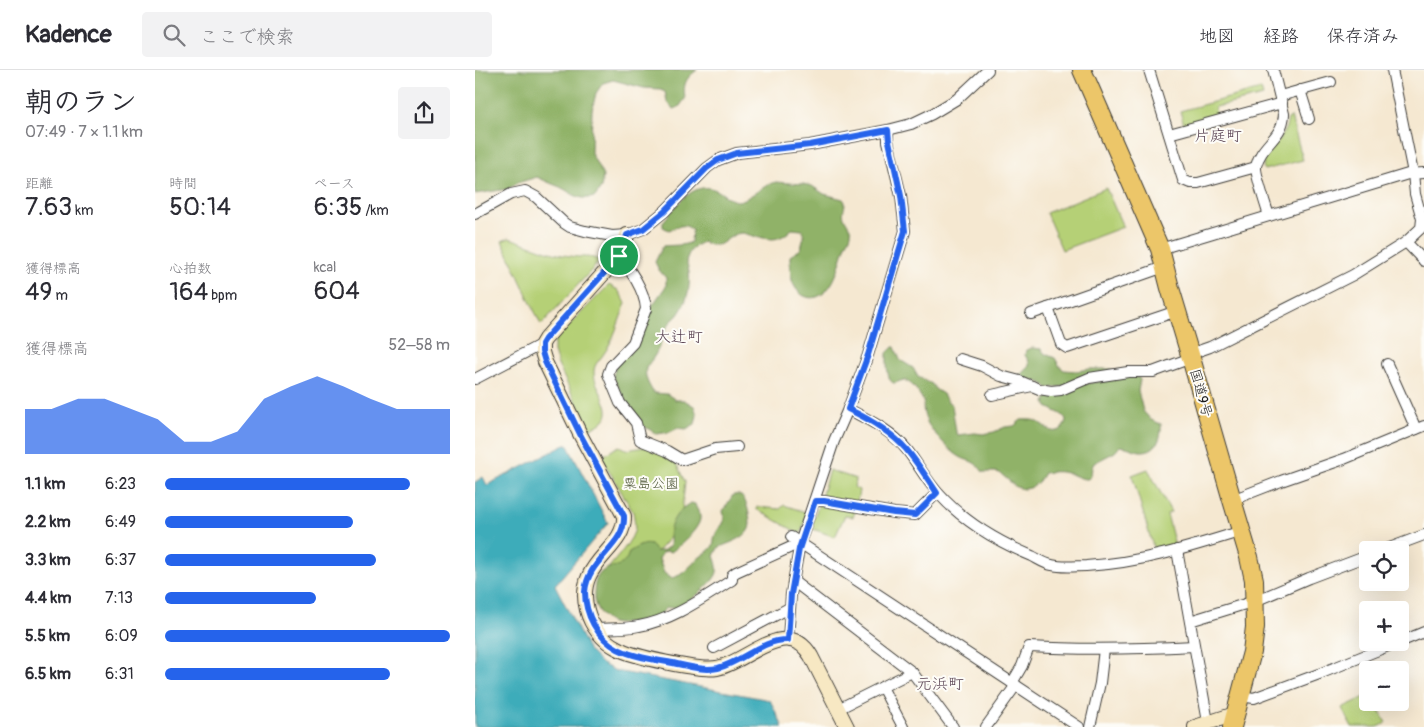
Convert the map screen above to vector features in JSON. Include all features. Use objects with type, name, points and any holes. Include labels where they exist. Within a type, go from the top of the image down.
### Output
[{"type":"highway","name":"国道9号","points":[[1082,70],[1160,249],[1249,557],[1254,580],[1255,627],[1252,652],[1233,721]]},
{"type":"street","points":[[475,214],[511,194],[525,191],[536,197],[564,223],[571,227],[612,236],[627,235],[643,229],[657,218],[707,168],[718,160],[737,153],[810,145],[911,124],[957,99],[987,70]]},
{"type":"street","points":[[1149,70],[1181,176],[1186,182],[1198,183],[1256,167]]},
{"type":"street","points":[[1269,216],[1256,167],[1264,150],[1283,125],[1284,114],[1273,70]]},
{"type":"street","points":[[960,359],[982,366],[1001,376],[1039,389],[1051,391],[1061,390],[1089,378],[1129,372],[1153,372],[1210,347],[1346,279],[1406,242],[1421,228],[1422,219],[1415,194],[1413,173],[1392,70]]},
{"type":"street","points":[[1169,134],[1281,99],[1300,90],[1331,82]]},
{"type":"street","points":[[1300,90],[1309,119]]},
{"type":"street","points":[[788,640],[789,608],[800,543],[834,442],[868,355],[905,231],[901,196],[888,130]]},
{"type":"street","points":[[1160,249],[1413,173],[1424,173]]},
{"type":"street","points":[[475,379],[542,344],[622,253],[627,235]]},
{"type":"street","points":[[1406,242],[1424,261]]},
{"type":"street","points":[[619,256],[640,288],[646,309],[633,343],[611,366],[608,374],[621,403],[636,423],[640,440],[683,460],[715,449],[737,447]]},
{"type":"street","points":[[1031,314],[1164,267]]},
{"type":"street","points":[[1048,308],[1061,344],[1067,348],[1177,311]]},
{"type":"street","points":[[542,344],[545,362],[581,436],[624,516],[624,523],[618,538],[596,564],[586,586],[587,610],[591,621],[597,629],[617,649],[657,660],[706,669],[723,666],[769,643],[781,640],[798,643],[808,651],[847,727]]},
{"type":"street","points":[[1232,500],[1344,459],[1420,427],[1387,364]]},
{"type":"street","points":[[991,395],[1033,386]]},
{"type":"street","points":[[848,409],[872,421],[898,441],[907,450],[937,493],[986,534],[1052,565],[1105,565],[1177,550],[1242,532]]},
{"type":"street","points":[[815,501],[915,515],[937,493]]},
{"type":"street","points":[[1408,541],[1424,535]]},
{"type":"street","points":[[791,537],[1079,727]]},
{"type":"street","points":[[597,629],[636,627],[672,615],[732,580],[732,575],[736,572],[800,543]]},
{"type":"street","points":[[1177,550],[1194,646],[1201,725],[1233,721]]},
{"type":"street","points":[[1190,621],[1255,601],[1359,559]]},
{"type":"street","points":[[793,581],[912,672],[953,727]]},
{"type":"street","points":[[714,648],[789,608]]},
{"type":"street","points":[[1409,638],[1424,632]]},
{"type":"street","points":[[986,727],[1014,684],[1029,647],[1073,650],[1194,646]]},
{"type":"street","points":[[1090,727],[1100,683],[1104,649]]},
{"type":"street","points":[[1240,696],[1254,698],[1376,651]]},
{"type":"street","points":[[838,709],[912,672]]},
{"type":"street","points":[[882,686],[903,727]]},
{"type":"green space","points":[[475,70],[697,70],[686,82],[684,89],[685,99],[679,107],[673,109],[667,101],[665,92],[661,89],[644,88],[613,80],[603,83],[596,93],[592,110],[591,153],[603,176],[601,188],[595,197],[584,198],[537,177],[517,183],[508,189],[475,194]]},
{"type":"green space","points":[[1261,89],[1263,96],[1216,107],[1217,116],[1184,125],[1180,111]]},
{"type":"green space","points":[[1291,117],[1303,160],[1264,170],[1265,156],[1280,138],[1288,119]]},
{"type":"green space","points":[[776,182],[812,186],[824,194],[843,199],[845,202],[843,215],[851,230],[851,234],[833,281],[826,291],[815,298],[809,298],[799,293],[791,276],[790,256],[801,249],[804,235],[802,230],[792,229],[774,239],[742,233],[732,236],[721,244],[710,245],[703,242],[694,247],[686,261],[689,275],[687,296],[681,310],[667,327],[657,351],[646,368],[646,375],[647,381],[654,393],[667,394],[676,400],[684,400],[694,406],[697,415],[695,424],[686,429],[678,428],[670,432],[657,434],[642,425],[613,377],[616,365],[637,344],[649,310],[666,286],[666,278],[655,262],[663,246],[682,245],[691,242],[692,230],[686,226],[681,226],[669,230],[663,227],[663,222],[680,202],[694,191],[702,188],[710,188],[732,200],[738,201]]},
{"type":"green space","points":[[1106,188],[1123,227],[1062,250],[1046,213]]},
{"type":"green space","points":[[509,238],[554,253],[574,257],[589,257],[600,261],[541,325],[502,241]]},
{"type":"green space","points":[[609,285],[618,290],[626,303],[610,343],[594,369],[597,385],[606,405],[606,416],[600,424],[589,429],[558,365],[554,352],[554,343],[558,336]]},
{"type":"green space","points":[[895,347],[900,360],[913,368],[918,377],[932,384],[952,405],[958,435],[994,432],[1005,427],[1014,426],[1021,420],[1036,421],[1050,430],[1060,430],[1065,425],[1066,419],[1061,414],[1047,407],[1045,403],[1047,398],[1077,385],[1133,376],[1140,380],[1138,391],[1143,411],[1151,420],[1161,424],[1161,434],[1154,447],[1146,451],[1120,446],[1115,452],[1094,463],[1091,476],[1088,479],[1066,473],[1051,472],[1044,473],[1039,481],[1030,488],[1016,487],[1000,473],[983,472],[973,463],[954,453],[932,430],[924,412],[924,402],[914,387],[909,382],[903,380],[891,382],[887,370],[887,353]]},
{"type":"green space","points":[[1032,348],[1041,349],[1045,354],[1055,358],[1064,370],[1112,370],[1066,386],[1048,388],[1039,382],[1022,378],[1021,374],[1029,366],[1025,355],[1026,350]]},
{"type":"green space","name":"粟島公園","points":[[619,446],[627,450],[649,446],[674,459],[685,482],[682,510],[670,537],[640,571],[599,580],[628,544],[635,529],[633,512],[601,457]]},
{"type":"green space","points":[[1148,469],[1171,512],[1167,514],[1175,546],[1154,550],[1132,475]]},
{"type":"green space","points":[[829,470],[856,479],[854,487],[859,490],[857,503],[821,498]]},
{"type":"green space","points":[[733,495],[740,495],[747,506],[749,529],[739,539],[718,548],[714,556],[717,566],[715,577],[694,598],[678,609],[666,608],[659,615],[628,623],[612,623],[600,613],[594,599],[596,581],[602,572],[620,565],[627,558],[629,552],[642,545],[648,544],[656,551],[662,551],[670,546],[671,525],[678,513],[691,503],[695,504],[699,513],[699,523],[683,542],[671,552],[662,553],[659,559],[664,573],[671,578],[680,575],[712,547],[714,537],[724,520],[723,511]]},
{"type":"green space","points":[[819,504],[857,508],[853,517],[845,515],[835,537],[810,528]]},
{"type":"green space","points":[[784,505],[808,513],[800,534],[756,509],[757,507],[780,509]]},
{"type":"green space","points":[[1359,700],[1359,711],[1380,711],[1386,723],[1378,727],[1352,727],[1342,708]]},
{"type":"water","points":[[567,444],[608,523],[555,585],[589,651],[602,664],[616,671],[770,700],[783,727],[475,727],[475,482],[483,477],[487,485]]},
{"type":"district","name":"片庭町","points":[[1218,136]]},
{"type":"district","name":"大辻町","points":[[679,337]]},
{"type":"district","name":"元浜町","points":[[940,684]]},
{"type":"route","points":[[888,130],[901,196],[905,231],[868,355],[848,409],[872,421],[898,441],[907,450],[937,493],[915,515],[815,501],[800,543],[791,594],[788,640],[769,643],[731,663],[716,668],[696,668],[637,656],[617,649],[596,629],[587,610],[585,596],[589,576],[596,564],[618,538],[624,523],[624,516],[581,436],[545,362],[542,344],[619,256],[622,253],[627,235],[643,229],[664,212],[707,168],[718,160],[737,153],[810,145],[888,130]]}]
